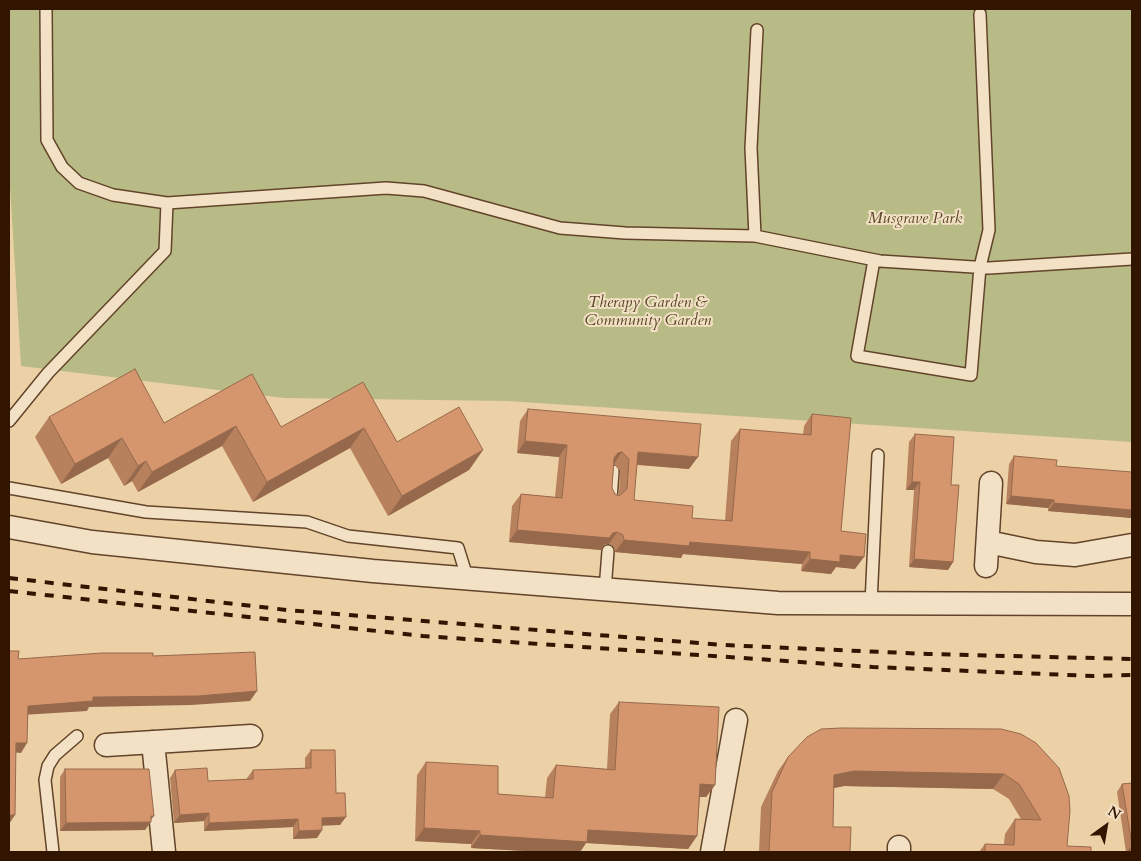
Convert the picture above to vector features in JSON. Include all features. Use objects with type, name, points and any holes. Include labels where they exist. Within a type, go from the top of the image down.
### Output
[{"type":"street","points":[[986,566],[991,483]]},
{"type":"street","points":[[9,527],[101,543],[468,580],[778,603],[1132,604]]},
{"type":"street","points":[[988,542],[1036,552],[1075,556],[1132,545]]},
{"type":"street","points":[[712,852],[736,720]]},
{"type":"street","points":[[106,745],[251,736]]},
{"type":"street","points":[[153,742],[164,852]]},
{"type":"lane","points":[[46,9],[47,140],[62,167],[79,183],[113,195],[167,203],[386,188],[424,192],[560,228],[625,233],[756,236],[874,260],[980,267],[1132,259]]},
{"type":"lane","points":[[874,260],[857,356],[971,375],[980,267],[989,230],[980,14]]},
{"type":"lane","points":[[756,236],[751,148],[757,30]]},
{"type":"lane","points":[[9,421],[48,373],[165,252],[167,203]]},
{"type":"lane","points":[[871,603],[878,455]]},
{"type":"lane","points":[[611,500],[613,470]]},
{"type":"lane","points":[[9,488],[146,512],[307,522],[348,536],[458,548],[468,580]]},
{"type":"lane","points":[[605,590],[608,551]]},
{"type":"lane","points":[[53,852],[45,780],[48,766],[56,755],[77,736]]},
{"type":"green space","name":"Musgrave Park","points":[[9,9],[1132,9],[1132,442],[507,401],[284,398],[21,366],[9,169]]},
{"type":"building","points":[[135,369],[164,423],[252,374],[281,427],[363,382],[397,442],[459,407],[483,450],[402,496],[364,428],[267,482],[236,426],[152,472],[146,461],[138,466],[122,438],[75,464],[49,417]]},
{"type":"building","points":[[528,409],[701,424],[698,457],[638,452],[634,500],[693,506],[692,518],[732,521],[740,429],[811,435],[812,414],[851,418],[841,531],[866,534],[864,557],[840,555],[840,562],[810,559],[810,552],[690,542],[689,546],[624,540],[623,535],[617,532],[613,533],[609,538],[517,530],[521,494],[562,498],[567,445],[525,441]],"holes":[[[622,452],[629,459],[627,489],[619,496],[615,494],[612,488],[614,458],[618,453]]]},
{"type":"building","points":[[915,434],[954,437],[951,485],[959,485],[953,562],[914,559],[920,482],[912,482]]},
{"type":"building","points":[[1014,456],[1057,460],[1056,466],[1132,472],[1132,510],[1054,503],[1054,500],[1011,496]]},
{"type":"building","points":[[9,651],[19,651],[18,659],[102,653],[153,653],[153,656],[255,652],[257,691],[198,696],[93,697],[93,701],[28,706],[27,743],[16,743],[15,815],[9,815]]},
{"type":"building","points":[[619,702],[719,707],[715,785],[700,784],[697,836],[588,830],[587,842],[480,835],[480,831],[424,828],[426,762],[498,766],[498,794],[553,798],[556,765],[615,770]]},
{"type":"building","points":[[821,729],[1001,729],[1021,734],[1036,743],[1059,768],[1069,796],[1070,811],[1067,846],[1091,847],[1091,852],[985,852],[985,844],[1014,845],[1015,819],[1041,820],[1019,784],[1004,774],[854,771],[834,775],[833,827],[851,827],[850,852],[769,852],[772,792],[788,757],[807,737]]},
{"type":"building","points":[[311,750],[335,750],[336,793],[345,793],[346,817],[322,818],[322,830],[299,831],[298,819],[209,823],[209,813],[180,815],[175,770],[207,768],[208,781],[253,779],[253,770],[311,768]]},
{"type":"building","points":[[65,769],[149,769],[154,816],[151,816],[151,822],[66,823]]},
{"type":"building","points":[[1132,783],[1132,845],[1122,784]]},
{"type":"railway","points":[[9,578],[287,610],[723,645],[928,654],[1132,659]]},
{"type":"railway","points":[[9,591],[423,636],[873,667],[1093,676],[1132,675]]},
{"type":"park label","name":"Therapy Garden & Community Garden","points":[[648,312]]}]
